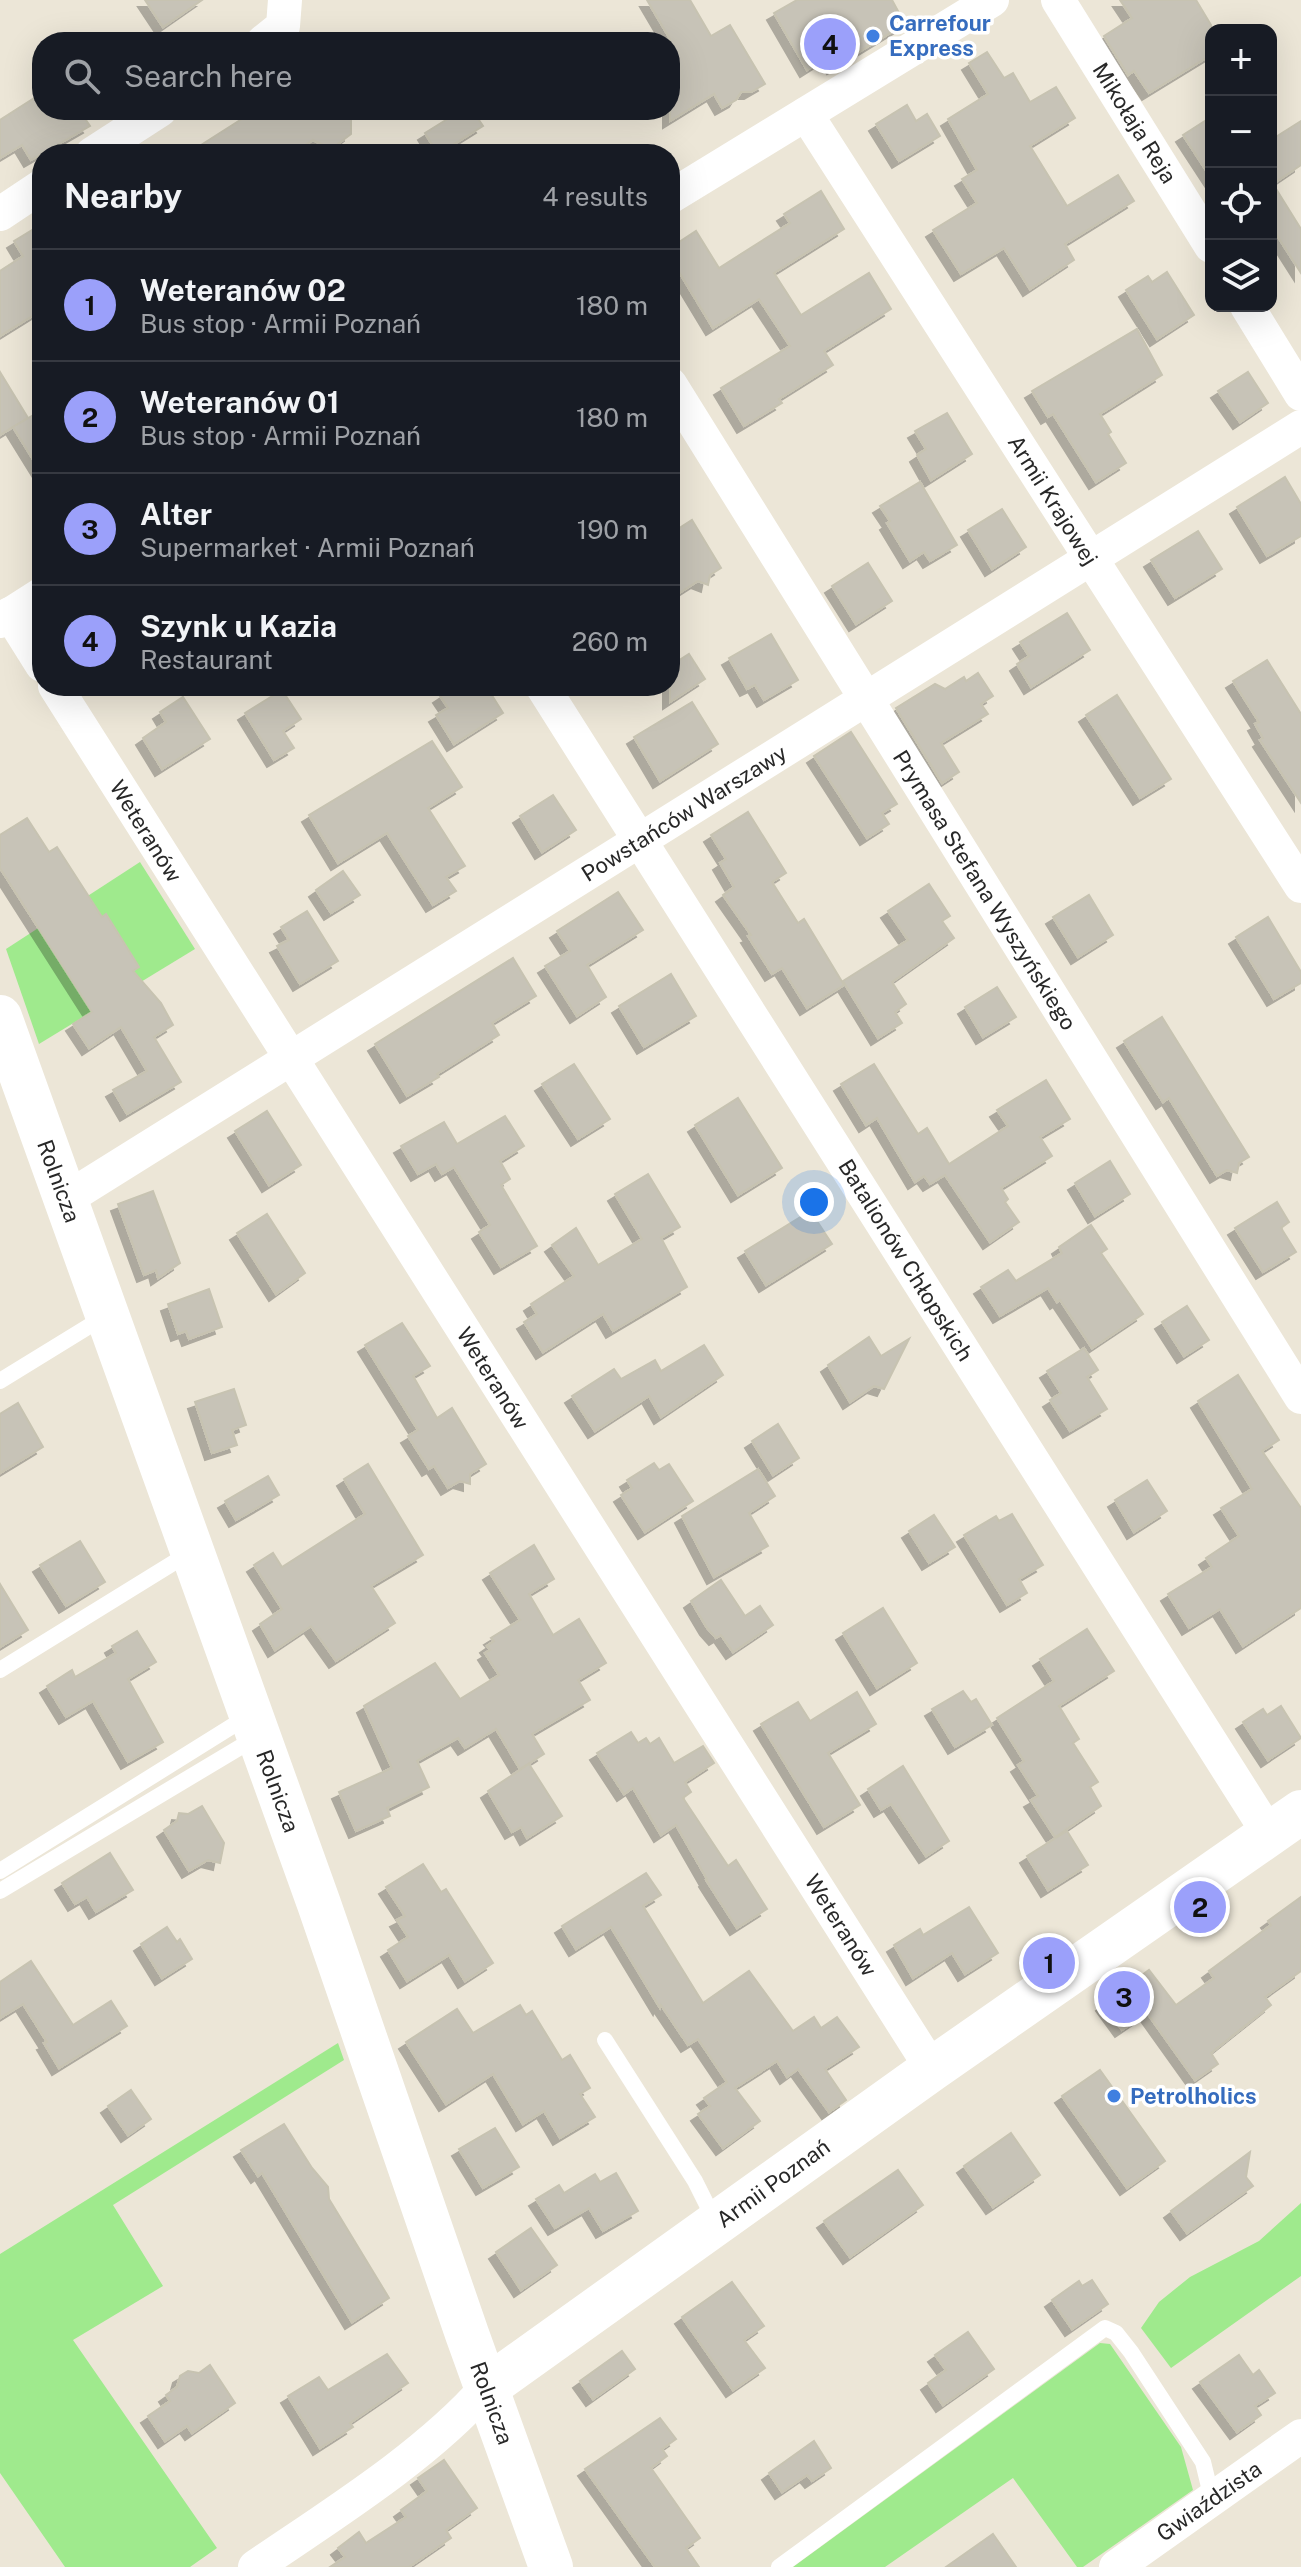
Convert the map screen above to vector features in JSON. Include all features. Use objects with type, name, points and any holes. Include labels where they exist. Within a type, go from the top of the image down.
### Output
[{"type":"street","points":[[276,32],[283,26],[285,0]]},
{"type":"street","points":[[680,191],[992,0]]},
{"type":"street","name":"Mikołaja Reja","points":[[1058,0],[1207,240]]},
{"type":"street","name":"Armii Krajowej","points":[[806,114],[1301,886]]},
{"type":"street","points":[[107,144],[145,120]]},
{"type":"street","points":[[0,214],[32,193]]},
{"type":"street","points":[[1251,312],[1301,394]]},
{"type":"street","name":"Prymasa Stefana Wyszyńskiego","points":[[680,400],[1301,1397]]},
{"type":"street","name":"Powstańców Warszawy","points":[[66,1199],[1301,427]]},
{"type":"street","points":[[32,600],[5,618],[32,652]]},
{"type":"street","name":"Weteranów","points":[[61,696],[932,2069]]},
{"type":"street","name":"Batalionów Chłopskich","points":[[548,696],[1285,1823]]},
{"type":"street","name":"Rolnicza","points":[[0,1017],[255,1725],[551,2567]]},
{"type":"street","name":"Armii Poznań","points":[[255,2567],[354,2499],[461,2417],[486,2388],[932,2069],[1285,1823]]},
{"type":"street","name":"Gwiaździsta","points":[[1116,2567],[1301,2436]]},
{"type":"lane","points":[[0,1381],[108,1314]]},
{"type":"lane","points":[[0,1670],[193,1551]]},
{"type":"lane","points":[[0,1871],[255,1725]]},
{"type":"lane","points":[[0,1891],[255,1725]]},
{"type":"lane","points":[[605,2040],[695,2181],[716,2224]]},
{"type":"lane","points":[[779,2567],[1105,2328],[1116,2333],[1131,2352],[1203,2462],[1212,2499]]},
{"type":"green space","points":[[140,862],[195,949],[39,1044],[6,949]]},
{"type":"green space","points":[[338,2043],[344,2060],[113,2205],[163,2286],[73,2340],[217,2548],[190,2567],[65,2567],[0,2473],[0,2254]]},
{"type":"green space","points":[[1301,2203],[1301,2276],[1171,2368],[1141,2328],[1159,2302],[1190,2277],[1259,2241]]},
{"type":"green space","points":[[1100,2343],[1110,2344],[1181,2447],[1193,2490],[1083,2567],[1077,2567],[1013,2478],[885,2567],[793,2567]]},
{"type":"building","points":[[145,0],[202,0],[163,27]]},
{"type":"building","points":[[647,0],[690,0],[711,36],[730,25],[765,84],[751,92],[741,92],[736,100],[722,108],[714,94],[680,115],[680,32],[666,32]]},
{"type":"building","points":[[797,0],[892,0],[905,24],[834,67],[831,62],[826,64],[823,60],[807,70],[774,13]]},
{"type":"building","points":[[1120,0],[1196,0],[1210,24],[1205,24],[1205,59],[1149,93],[1134,71],[1128,75],[1104,36],[1132,18]]},
{"type":"building","points":[[987,52],[1004,78],[1013,73],[1030,102],[1056,87],[1075,118],[1030,146],[1067,206],[1118,175],[1134,201],[1065,244],[1074,260],[1030,289],[1004,248],[961,274],[933,230],[977,203],[962,179],[977,170],[948,119],[988,94],[969,63]]},
{"type":"building","points":[[32,99],[32,120],[86,120],[90,126],[59,144],[32,144],[31,160],[22,145],[0,158],[0,120]]},
{"type":"building","points":[[907,105],[916,121],[927,114],[940,136],[899,161],[876,124]]},
{"type":"building","points":[[240,120],[351,120],[351,134],[338,144],[321,144],[313,140],[307,144],[203,144]]},
{"type":"building","points":[[446,120],[479,120],[483,126],[454,144],[432,144],[425,133]]},
{"type":"building","points":[[1205,121],[1205,169],[1183,135]]},
{"type":"building","points":[[1301,121],[1301,165],[1277,181],[1277,168],[1277,136]]},
{"type":"building","points":[[1277,190],[1301,229],[1301,273],[1277,235]]},
{"type":"building","points":[[821,191],[844,229],[774,273],[801,315],[869,273],[891,309],[824,351],[833,365],[779,399],[782,403],[744,426],[721,388],[790,346],[759,299],[713,328],[680,274],[680,241],[696,231],[719,268],[790,223],[784,214]]},
{"type":"building","points":[[32,230],[32,316],[0,336],[0,271],[23,256],[14,241]]},
{"type":"building","points":[[1167,272],[1194,315],[1157,339],[1126,290],[1148,276],[1152,282]]},
{"type":"building","points":[[1137,329],[1162,375],[1100,414],[1126,463],[1096,482],[1053,414],[1048,417],[1032,391]]},
{"type":"building","points":[[0,372],[28,418],[0,435]]},
{"type":"building","points":[[1248,372],[1268,403],[1240,422],[1218,391]]},
{"type":"building","points":[[947,413],[972,454],[931,480],[917,455],[926,449],[915,431]]},
{"type":"building","points":[[32,416],[32,458],[13,427]]},
{"type":"building","points":[[1285,477],[1301,504],[1301,536],[1267,556],[1237,507]]},
{"type":"building","points":[[920,482],[957,545],[930,561],[924,552],[910,561],[880,506]]},
{"type":"building","points":[[1002,509],[1026,547],[992,569],[968,530]]},
{"type":"building","points":[[692,520],[721,568],[710,575],[708,585],[698,581],[680,592],[680,528]]},
{"type":"building","points":[[1198,531],[1222,569],[1175,598],[1151,560]]},
{"type":"building","points":[[868,563],[892,601],[856,624],[832,586]]},
{"type":"building","points":[[1067,613],[1090,650],[1031,687],[1017,664],[1029,656],[1020,642]]},
{"type":"building","points":[[771,634],[798,680],[764,700],[755,685],[747,689],[729,658]]},
{"type":"building","points":[[689,654],[705,679],[680,695],[680,660]]},
{"type":"building","points":[[1267,660],[1301,714],[1301,803],[1260,740],[1263,738],[1255,724],[1259,722],[1233,681]]},
{"type":"building","points":[[978,673],[993,696],[981,704],[988,714],[941,743],[959,772],[942,783],[896,708],[935,684],[945,689],[964,677],[966,681]]},
{"type":"building","points":[[1117,695],[1171,779],[1140,798],[1086,715]]},
{"type":"building","points":[[272,696],[286,696],[301,719],[283,731],[294,748],[274,760],[245,713]]},
{"type":"building","points":[[440,696],[492,696],[503,713],[454,744],[436,715],[448,708]]},
{"type":"building","points":[[183,697],[210,739],[162,769],[143,738],[166,722],[160,712]]},
{"type":"building","points":[[692,702],[718,744],[660,781],[634,737]]},
{"type":"building","points":[[851,732],[897,804],[882,813],[889,824],[867,838],[814,756]]},
{"type":"building","points":[[432,741],[462,787],[428,808],[465,866],[446,877],[456,891],[433,905],[387,833],[338,863],[309,815]]},
{"type":"building","points":[[553,795],[576,830],[542,852],[520,816]]},
{"type":"building","points":[[748,812],[786,873],[772,882],[798,923],[804,919],[844,985],[807,1008],[782,968],[772,974],[748,936],[751,935],[723,895],[734,887],[720,863],[726,859],[711,835]]},
{"type":"building","points":[[27,818],[49,852],[57,847],[102,917],[106,914],[139,967],[133,971],[161,1003],[173,1025],[154,1037],[181,1082],[127,1114],[113,1090],[147,1071],[121,1027],[89,1048],[73,1024],[92,1012],[0,868],[0,835]]},
{"type":"building","points":[[343,871],[360,895],[331,913],[316,890]]},
{"type":"building","points":[[929,884],[950,916],[942,921],[954,938],[892,982],[906,1004],[895,1012],[902,1023],[878,1038],[843,981],[908,940],[888,911]]},
{"type":"building","points":[[618,892],[643,930],[587,965],[606,997],[577,1016],[545,966],[570,951],[557,931]]},
{"type":"building","points":[[1089,895],[1113,935],[1078,957],[1053,917]]},
{"type":"building","points":[[307,911],[338,961],[300,984],[277,946],[289,940],[281,927]]},
{"type":"building","points":[[1268,917],[1301,972],[1301,983],[1274,999],[1236,937]]},
{"type":"building","points":[[513,958],[536,996],[492,1023],[499,1035],[407,1096],[375,1044]]},
{"type":"building","points":[[671,974],[696,1016],[644,1047],[619,1006]]},
{"type":"building","points":[[997,987],[1016,1017],[983,1037],[965,1007]]},
{"type":"building","points":[[1162,1017],[1249,1157],[1239,1163],[1237,1173],[1227,1170],[1217,1176],[1169,1098],[1163,1102],[1124,1041]]},
{"type":"building","points":[[574,1064],[610,1119],[578,1139],[542,1084]]},
{"type":"building","points":[[874,1064],[918,1134],[927,1128],[949,1164],[1008,1126],[997,1110],[1046,1080],[1070,1119],[1040,1137],[1052,1156],[1001,1188],[1008,1199],[1005,1202],[1019,1222],[990,1242],[945,1175],[930,1184],[924,1176],[915,1182],[877,1118],[866,1125],[841,1084]]},
{"type":"building","points":[[738,1098],[782,1168],[738,1195],[695,1125]]},
{"type":"building","points":[[267,1111],[301,1165],[269,1185],[235,1131]]},
{"type":"building","points":[[505,1116],[524,1146],[500,1161],[510,1179],[501,1185],[537,1246],[501,1267],[479,1232],[490,1225],[454,1167],[442,1174],[436,1164],[418,1174],[401,1146],[444,1122],[457,1144]]},
{"type":"building","points":[[1110,1161],[1130,1194],[1095,1216],[1075,1183]]},
{"type":"building","points":[[648,1174],[680,1227],[661,1238],[687,1287],[613,1331],[603,1314],[543,1352],[524,1322],[537,1314],[531,1304],[574,1276],[552,1245],[576,1228],[598,1265],[642,1239],[615,1194]]},
{"type":"building","points":[[153,1191],[180,1263],[158,1278],[156,1270],[144,1275],[118,1204]]},
{"type":"building","points":[[1277,1202],[1289,1222],[1281,1228],[1296,1252],[1263,1272],[1235,1228]]},
{"type":"building","points":[[267,1214],[305,1273],[276,1294],[237,1233]]},
{"type":"building","points":[[804,1215],[808,1222],[815,1218],[832,1244],[766,1285],[745,1251]]},
{"type":"building","points":[[1091,1225],[1107,1249],[1101,1253],[1143,1314],[1092,1348],[1060,1300],[1057,1302],[1048,1288],[1000,1316],[981,1287],[1008,1270],[1016,1281],[1062,1253],[1059,1247]]},
{"type":"building","points":[[209,1289],[222,1327],[189,1339],[186,1331],[178,1334],[168,1304]]},
{"type":"building","points":[[1187,1306],[1209,1340],[1184,1356],[1162,1322]]},
{"type":"building","points":[[402,1323],[430,1366],[413,1376],[437,1418],[452,1408],[486,1464],[470,1474],[470,1484],[460,1481],[448,1488],[434,1466],[429,1469],[408,1436],[418,1430],[365,1345]]},
{"type":"building","points":[[869,1337],[881,1356],[909,1339],[884,1389],[874,1386],[850,1402],[828,1365]]},
{"type":"building","points":[[704,1345],[723,1375],[661,1417],[649,1396],[595,1431],[572,1396],[614,1369],[621,1379],[655,1360],[661,1371]]},
{"type":"building","points":[[1084,1348],[1098,1370],[1087,1377],[1107,1409],[1070,1431],[1050,1400],[1061,1393],[1047,1371]]},
{"type":"building","points":[[1238,1375],[1279,1440],[1262,1451],[1301,1508],[1301,1608],[1243,1646],[1220,1609],[1189,1628],[1168,1594],[1212,1567],[1206,1558],[1239,1536],[1221,1508],[1252,1489],[1198,1401]]},
{"type":"building","points":[[234,1389],[246,1425],[232,1430],[237,1445],[212,1453],[195,1402]]},
{"type":"building","points":[[18,1403],[43,1447],[0,1473],[0,1414]]},
{"type":"building","points":[[778,1424],[799,1458],[773,1475],[752,1441]]},
{"type":"building","points":[[654,1463],[659,1470],[669,1464],[693,1501],[645,1532],[621,1495],[632,1488],[627,1480]]},
{"type":"building","points":[[368,1464],[423,1555],[371,1586],[395,1623],[336,1661],[311,1626],[275,1650],[260,1624],[282,1609],[254,1565],[273,1553],[282,1567],[365,1514],[344,1479]]},
{"type":"building","points":[[758,1469],[775,1496],[749,1513],[768,1546],[714,1577],[682,1516]]},
{"type":"building","points":[[268,1476],[279,1495],[236,1520],[225,1501]]},
{"type":"building","points":[[1147,1480],[1167,1511],[1134,1532],[1115,1500]]},
{"type":"building","points":[[1012,1514],[1043,1565],[1019,1579],[1027,1593],[1007,1605],[964,1535],[996,1516],[999,1521]]},
{"type":"building","points":[[934,1515],[955,1547],[929,1563],[909,1531]]},
{"type":"building","points":[[80,1541],[105,1582],[66,1606],[40,1565]]},
{"type":"building","points":[[534,1545],[554,1579],[529,1594],[553,1635],[579,1619],[606,1663],[578,1680],[590,1700],[532,1734],[544,1754],[520,1769],[496,1729],[465,1748],[458,1738],[417,1761],[429,1787],[387,1808],[390,1816],[356,1831],[339,1792],[392,1768],[364,1706],[435,1663],[460,1699],[499,1675],[485,1653],[490,1650],[487,1646],[494,1641],[491,1638],[520,1620],[490,1573]]},
{"type":"building","points":[[721,1580],[745,1616],[760,1606],[773,1625],[733,1652],[721,1635],[716,1638],[707,1628],[691,1601]]},
{"type":"building","points":[[0,1584],[28,1630],[0,1647]]},
{"type":"building","points":[[883,1608],[917,1663],[877,1688],[843,1633]]},
{"type":"building","points":[[1087,1629],[1114,1671],[1059,1706],[1079,1739],[1073,1743],[1098,1782],[1090,1787],[1101,1806],[1055,1837],[1031,1800],[1038,1796],[1018,1765],[1024,1761],[997,1718],[1054,1681],[1040,1659]]},
{"type":"building","points":[[137,1631],[156,1662],[128,1679],[163,1742],[128,1762],[93,1701],[66,1717],[47,1686],[72,1670],[75,1677],[116,1653],[112,1646]]},
{"type":"building","points":[[963,1691],[971,1702],[976,1699],[992,1725],[955,1747],[932,1709]]},
{"type":"building","points":[[857,1692],[876,1724],[828,1753],[860,1805],[824,1827],[761,1724],[798,1702],[810,1721]]},
{"type":"building","points":[[1281,1706],[1301,1738],[1268,1760],[1243,1722],[1263,1709],[1267,1715]]},
{"type":"building","points":[[631,1732],[638,1743],[646,1738],[650,1744],[659,1738],[674,1763],[703,1746],[714,1763],[685,1782],[691,1792],[683,1798],[728,1866],[736,1860],[767,1909],[737,1928],[676,1825],[661,1835],[633,1788],[624,1794],[597,1753]]},
{"type":"building","points":[[529,1764],[562,1816],[527,1838],[521,1827],[512,1832],[488,1791]]},
{"type":"building","points":[[903,1766],[949,1841],[926,1856],[891,1804],[881,1810],[868,1789]]},
{"type":"building","points":[[202,1806],[224,1843],[220,1863],[208,1860],[189,1871],[164,1830],[177,1821],[179,1813],[188,1814]]},
{"type":"building","points":[[1067,1831],[1088,1865],[1048,1890],[1027,1856]]},
{"type":"building","points":[[110,1853],[133,1890],[96,1912],[87,1897],[75,1904],[62,1883]]},
{"type":"building","points":[[423,1864],[441,1892],[446,1889],[493,1963],[465,1981],[449,1955],[407,1981],[388,1950],[408,1937],[397,1920],[405,1916],[386,1887]]},
{"type":"building","points":[[646,1873],[661,1895],[643,1906],[703,2003],[749,1971],[793,2031],[814,2017],[821,2028],[837,2017],[859,2047],[825,2069],[846,2100],[829,2112],[798,2069],[787,2077],[777,2061],[735,2088],[760,2121],[723,2148],[698,2114],[710,2106],[704,2098],[727,2082],[698,2039],[688,2045],[661,2005],[660,2008],[611,1927],[576,1949],[562,1926]]},
{"type":"building","points":[[1301,1897],[1301,1971],[1265,1997],[1271,2005],[1211,2053],[1218,2064],[1195,2080],[1147,2013],[1122,2030],[1103,2004],[1149,1970],[1176,2005],[1214,1978],[1209,1971],[1271,1925],[1268,1921]]},
{"type":"building","points":[[969,1907],[998,1953],[965,1974],[952,1953],[913,1978],[894,1945],[920,1929],[923,1935]]},
{"type":"building","points":[[167,1927],[177,1942],[180,1939],[192,1959],[162,1978],[141,1944]]},
{"type":"building","points":[[31,1961],[73,2025],[111,2001],[127,2026],[59,2068],[23,2004],[0,2018],[0,1982]]},
{"type":"building","points":[[520,2005],[526,2015],[532,2011],[562,2060],[570,2055],[590,2088],[580,2094],[595,2117],[560,2138],[544,2111],[523,2124],[493,2074],[446,2104],[406,2042],[457,2009],[473,2033]]},
{"type":"building","points":[[1100,2070],[1165,2161],[1127,2188],[1062,2096]]},
{"type":"building","points":[[131,2090],[151,2119],[128,2135],[108,2106]]},
{"type":"building","points":[[284,2124],[328,2187],[329,2199],[389,2298],[352,2322],[262,2173],[258,2176],[241,2150]]},
{"type":"building","points":[[495,2128],[519,2167],[483,2188],[459,2149]]},
{"type":"building","points":[[1011,2133],[1040,2175],[993,2207],[964,2166]]},
{"type":"building","points":[[1250,2152],[1246,2177],[1253,2186],[1187,2233],[1171,2211]]},
{"type":"building","points":[[898,2170],[923,2205],[850,2257],[824,2221]]},
{"type":"building","points":[[616,2173],[638,2211],[603,2231],[589,2208],[555,2228],[536,2199],[559,2185],[564,2193],[595,2174],[600,2182]]},
{"type":"building","points":[[531,2228],[557,2265],[521,2290],[496,2252]]},
{"type":"building","points":[[1092,2280],[1108,2304],[1072,2329],[1052,2300],[1079,2281],[1082,2286]]},
{"type":"building","points":[[732,2282],[764,2326],[744,2340],[765,2368],[733,2390],[682,2317]]},
{"type":"building","points":[[968,2332],[994,2369],[943,2405],[928,2383],[946,2370],[935,2355]]},
{"type":"building","points":[[622,2351],[635,2369],[593,2399],[580,2381]]},
{"type":"building","points":[[387,2354],[408,2383],[350,2423],[353,2427],[320,2448],[288,2396],[319,2377],[328,2390]]},
{"type":"building","points":[[1239,2355],[1253,2375],[1259,2370],[1275,2393],[1255,2406],[1261,2415],[1237,2432],[1200,2382]]},
{"type":"building","points":[[210,2365],[235,2403],[192,2433],[187,2426],[165,2441],[148,2416],[170,2401],[166,2395],[177,2387],[180,2376],[188,2371],[199,2373]]},
{"type":"building","points":[[660,2418],[676,2439],[662,2449],[667,2456],[651,2468],[700,2538],[686,2548],[699,2567],[655,2567],[585,2469]]},
{"type":"building","points":[[814,2441],[831,2468],[812,2481],[807,2475],[782,2492],[769,2473]]},
{"type":"building","points":[[444,2460],[477,2508],[446,2530],[451,2538],[409,2567],[330,2567],[345,2557],[338,2548],[359,2532],[366,2543],[406,2517],[401,2510],[427,2491],[418,2478]]},
{"type":"building","points":[[993,2534],[1016,2567],[946,2567]]},
{"type":"place","name":"Carrefour Express","points":[[873,36]]},
{"type":"place","name":"Szynk u Kazia","points":[[830,44]]},
{"type":"place","name":"Weteranów 01","points":[[1200,1907]]},
{"type":"place","name":"Weteranów 02","points":[[1049,1963]]},
{"type":"place","name":"Alter","points":[[1124,1997]]},
{"type":"place","name":"Petrolholics","points":[[1114,2096]]}]
